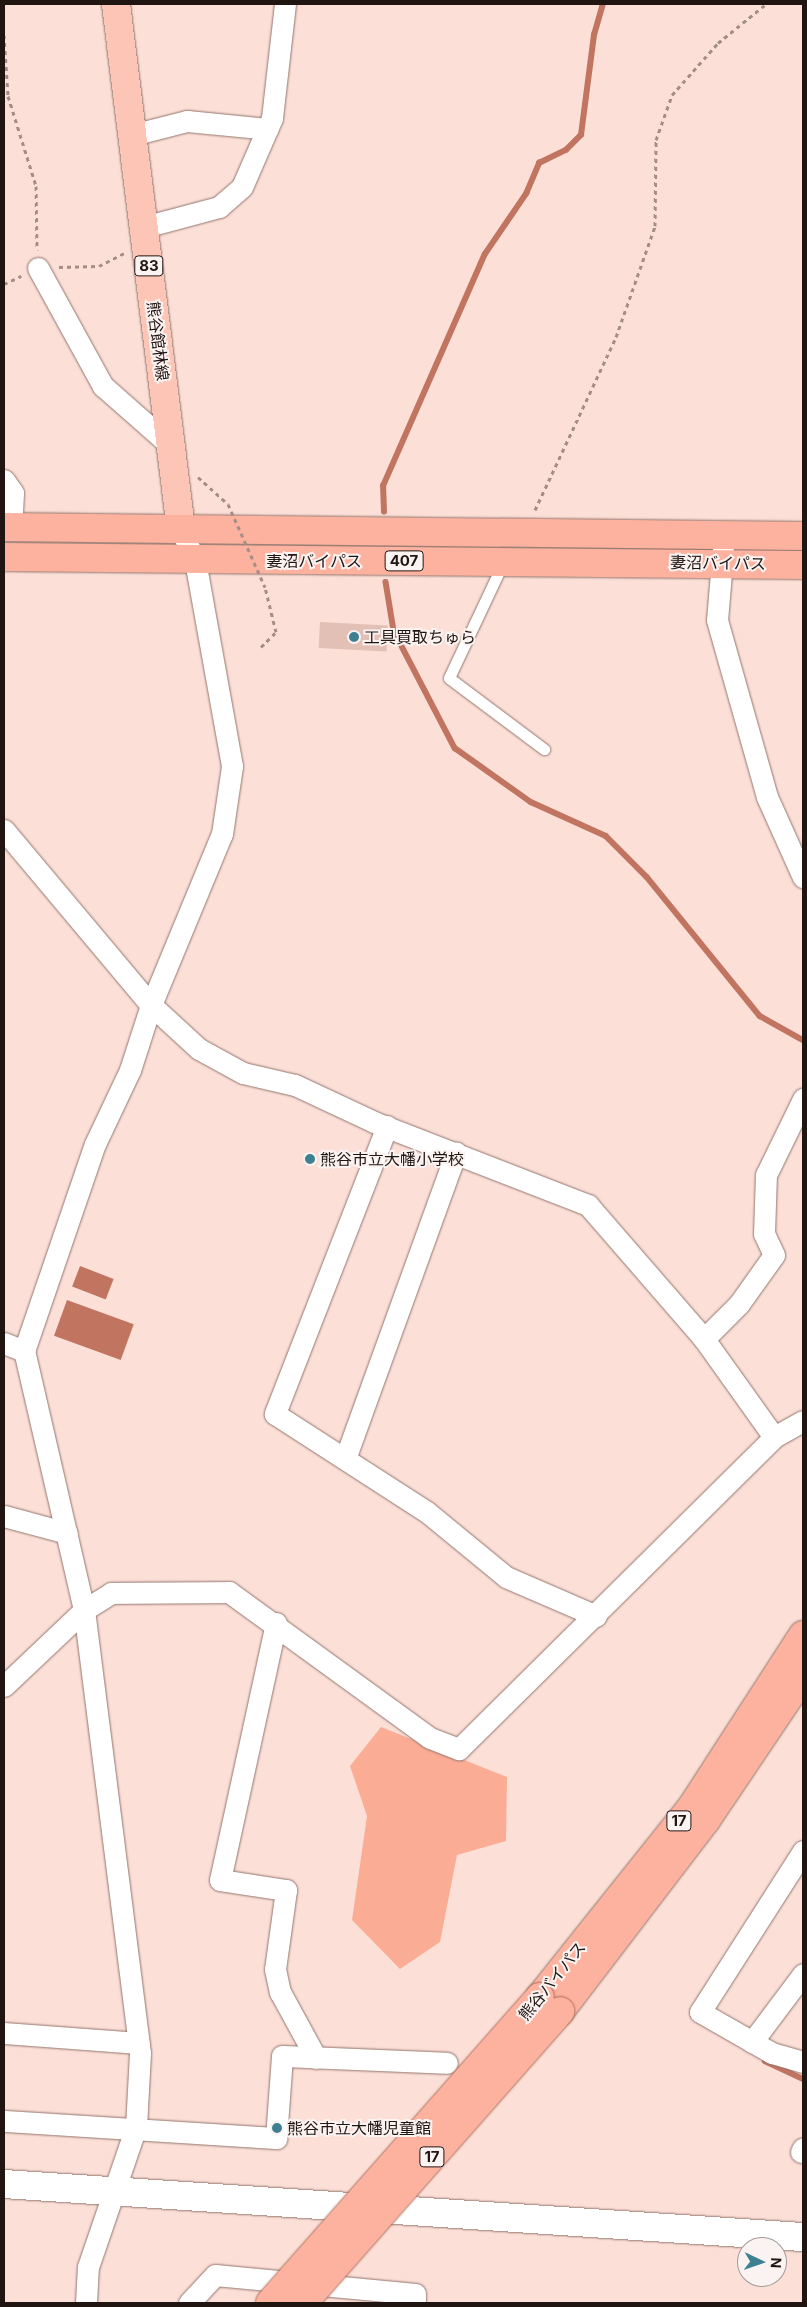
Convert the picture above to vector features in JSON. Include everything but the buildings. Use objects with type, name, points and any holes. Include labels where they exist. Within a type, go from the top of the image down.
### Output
[{"type":"highway","name":"妻沼バイパス","points":[[8,527],[523,533],[723,549],[803,565]]},
{"type":"highway","name":"妻沼バイパス","points":[[4,557],[195,561],[504,562],[723,549],[803,536]]},
{"type":"highway","name":"熊谷バイパス","points":[[270,2303],[550,2004],[691,1808],[803,1635]]},
{"type":"highway","name":"熊谷バイパス","points":[[303,2303],[550,2004],[765,1734],[803,1676]]},
{"type":"highway","name":"17","points":[[765,1734],[803,1692]]},
{"type":"main road","name":"熊谷館林線","points":[[116,4],[181,529]]},
{"type":"street","points":[[145,234],[219,208],[242,187],[268,130],[285,4]]},
{"type":"street","points":[[132,135],[187,121],[268,130]]},
{"type":"street","points":[[38,268],[103,386],[171,446]]},
{"type":"street","points":[[4,480],[13,493],[8,527]]},
{"type":"street","points":[[86,2303],[88,2267],[136,2127],[139,2043],[84,1610],[24,1351],[71,1208],[130,1070],[152,1005],[222,834],[232,766],[195,561],[181,529]]},
{"type":"street","points":[[723,549],[716,620],[767,797],[803,877]]},
{"type":"street","points":[[4,830],[152,1005],[199,1049],[243,1073],[295,1085],[387,1126],[588,1205],[704,1338],[774,1437]]},
{"type":"street","points":[[704,1338],[739,1304],[774,1255],[764,1234],[766,1176],[803,1099]]},
{"type":"street","points":[[387,1126],[275,1414],[427,1512],[506,1577],[596,1616]]},
{"type":"street","points":[[345,1459],[456,1153]]},
{"type":"street","points":[[4,1343],[24,1351]]},
{"type":"street","points":[[4,1686],[84,1610],[111,1593],[229,1592],[276,1623],[430,1738],[459,1749],[596,1616],[774,1437],[803,1421]]},
{"type":"street","points":[[4,1516],[67,1533]]},
{"type":"street","points":[[276,1623],[220,1880],[286,1890],[275,1970],[280,1992],[316,2058]]},
{"type":"street","points":[[803,1851],[700,2012],[772,2053],[803,2062]]},
{"type":"street","points":[[752,2042],[803,1974]]},
{"type":"street","points":[[4,2033],[139,2043]]},
{"type":"street","points":[[4,2121],[136,2127],[276,2138],[282,2056],[447,2063]]},
{"type":"street","points":[[4,2184],[803,2237]]},
{"type":"street","points":[[189,2303],[215,2275],[415,2294],[415,2303]]},
{"type":"lane","points":[[504,562],[449,678],[544,749]]},
{"type":"path","points":[[523,533],[560,465],[616,338],[655,226],[656,140],[672,95],[718,43],[766,4]]},
{"type":"path","points":[[4,35],[8,96],[36,186],[38,268],[99,266],[145,234]]},
{"type":"path","points":[[194,473],[228,504],[265,587],[276,632],[261,647]]},
{"type":"shaded area","points":[[80,1266],[114,1279],[106,1299],[72,1287]]},
{"type":"shaded area","points":[[67,1300],[134,1324],[121,1360],[54,1336]]},
{"type":"shaded area","points":[[381,1727],[507,1777],[506,1841],[457,1855],[440,1942],[400,1969],[352,1920],[367,1816],[350,1766]]},
{"type":"waterway","points":[[384,512],[383,486],[485,254],[526,194],[539,163],[566,150],[581,135],[594,35],[603,4]]},
{"type":"waterway","points":[[386,582],[394,631],[455,748],[531,802],[606,836],[647,877],[760,1016],[803,1040]]},
{"type":"waterway","points":[[765,2061],[803,2079]]},
{"type":"place","name":"工具買取ちゅら","points":[[354,637]]},
{"type":"place","name":"熊谷市立大幡小学校","points":[[310,1159]]},
{"type":"place","name":"熊谷市立大幡児童館","points":[[277,2128]]}]
